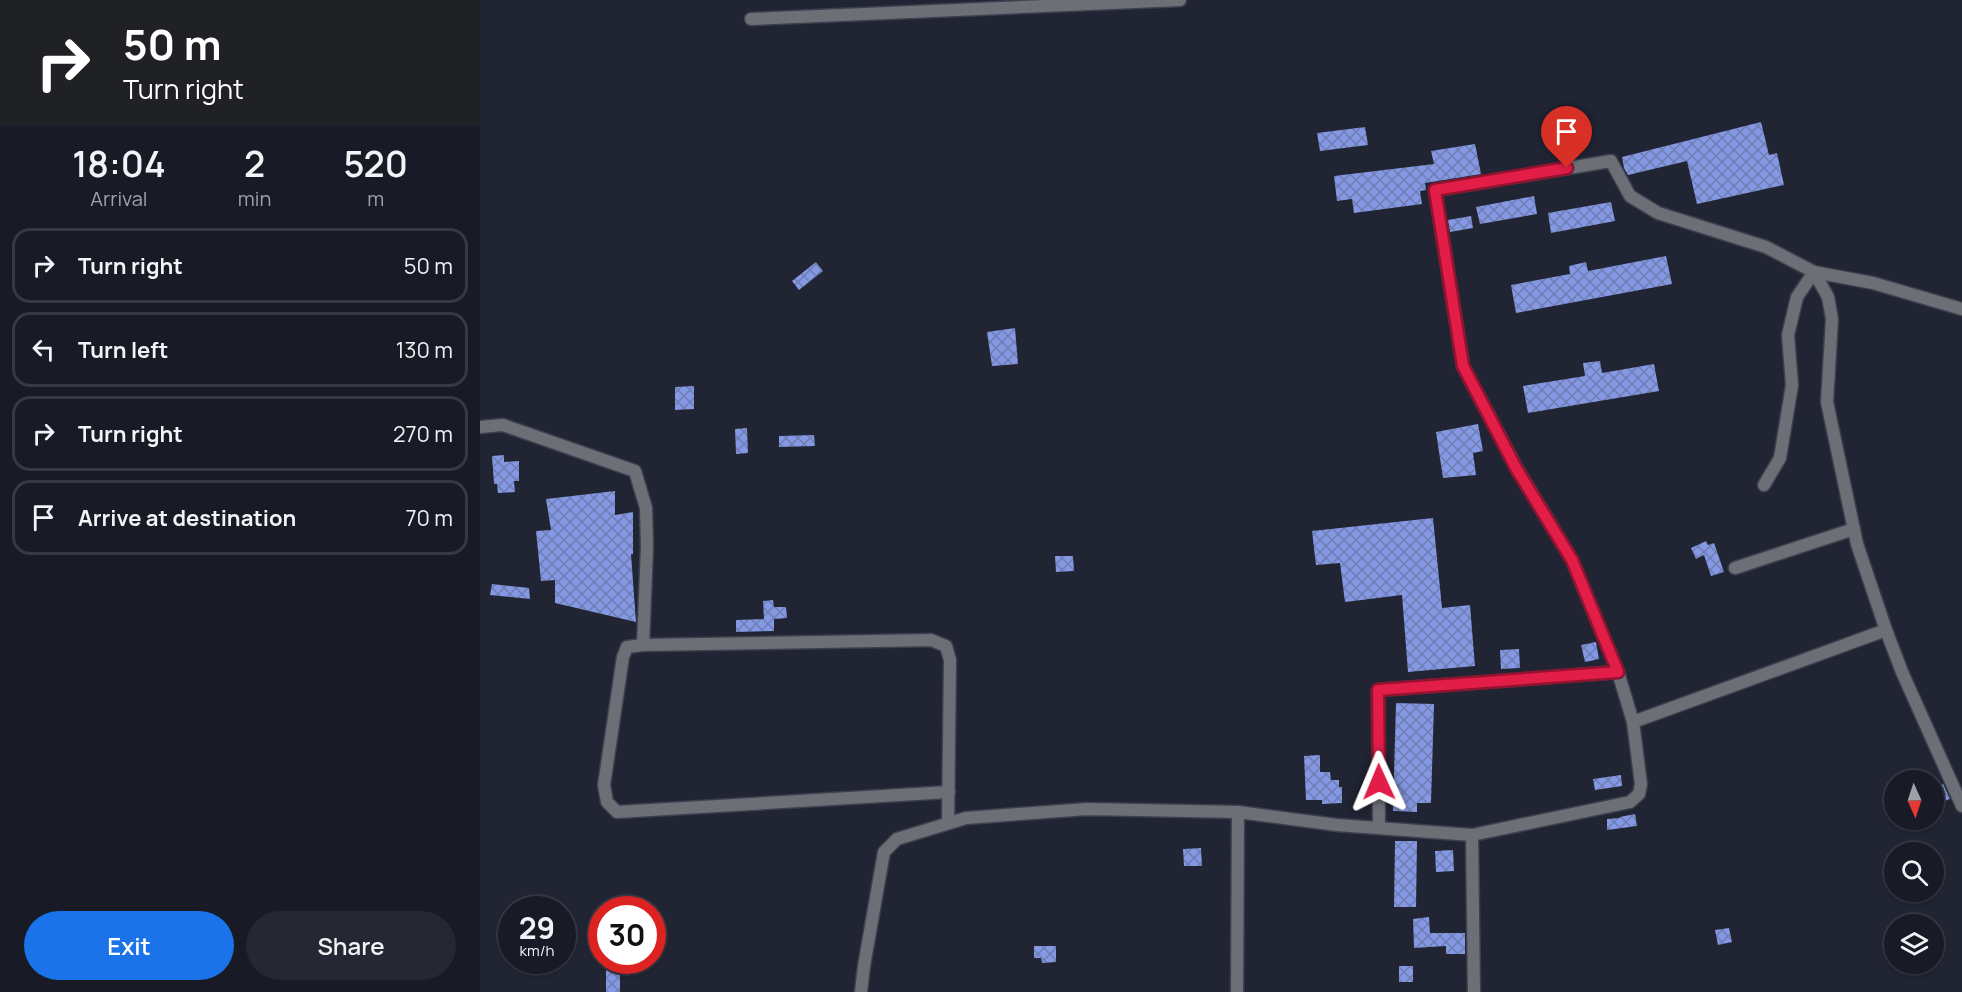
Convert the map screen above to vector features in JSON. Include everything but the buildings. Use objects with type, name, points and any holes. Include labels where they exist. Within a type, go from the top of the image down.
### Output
[{"type":"street","points":[[751,19],[936,5],[1180,0]]},
{"type":"street","points":[[861,992],[884,852],[897,839],[966,818],[1088,809],[1238,812],[1337,825],[1472,835],[1630,802],[1639,794],[1641,784],[1633,722],[1618,672],[1572,560],[1516,468],[1463,366],[1435,190],[1611,161],[1630,196],[1658,213],[1766,247],[1815,272],[1873,283],[1962,309]]},
{"type":"street","points":[[1764,485],[1780,458],[1792,386],[1788,334],[1797,297],[1815,272]]},
{"type":"street","points":[[1815,272],[1828,297],[1832,319],[1827,402],[1857,544],[1902,672],[1962,806]]},
{"type":"street","points":[[480,427],[503,425],[635,471],[646,508],[647,547],[643,645]]},
{"type":"street","points":[[1736,568],[1854,529]]},
{"type":"street","points":[[1633,722],[1886,630]]},
{"type":"street","points":[[948,823],[949,792],[950,660],[946,646],[931,640],[627,646],[623,657],[604,785],[607,802],[617,812],[949,792]]},
{"type":"street","points":[[1379,828],[1378,690],[1618,672]]},
{"type":"street","points":[[1237,992],[1238,812]]},
{"type":"street","points":[[1472,835],[1474,992]]},
{"type":"route","points":[[1379,782],[1378,690],[1618,672],[1572,560],[1516,468],[1463,366],[1435,190],[1567,168]]}]
